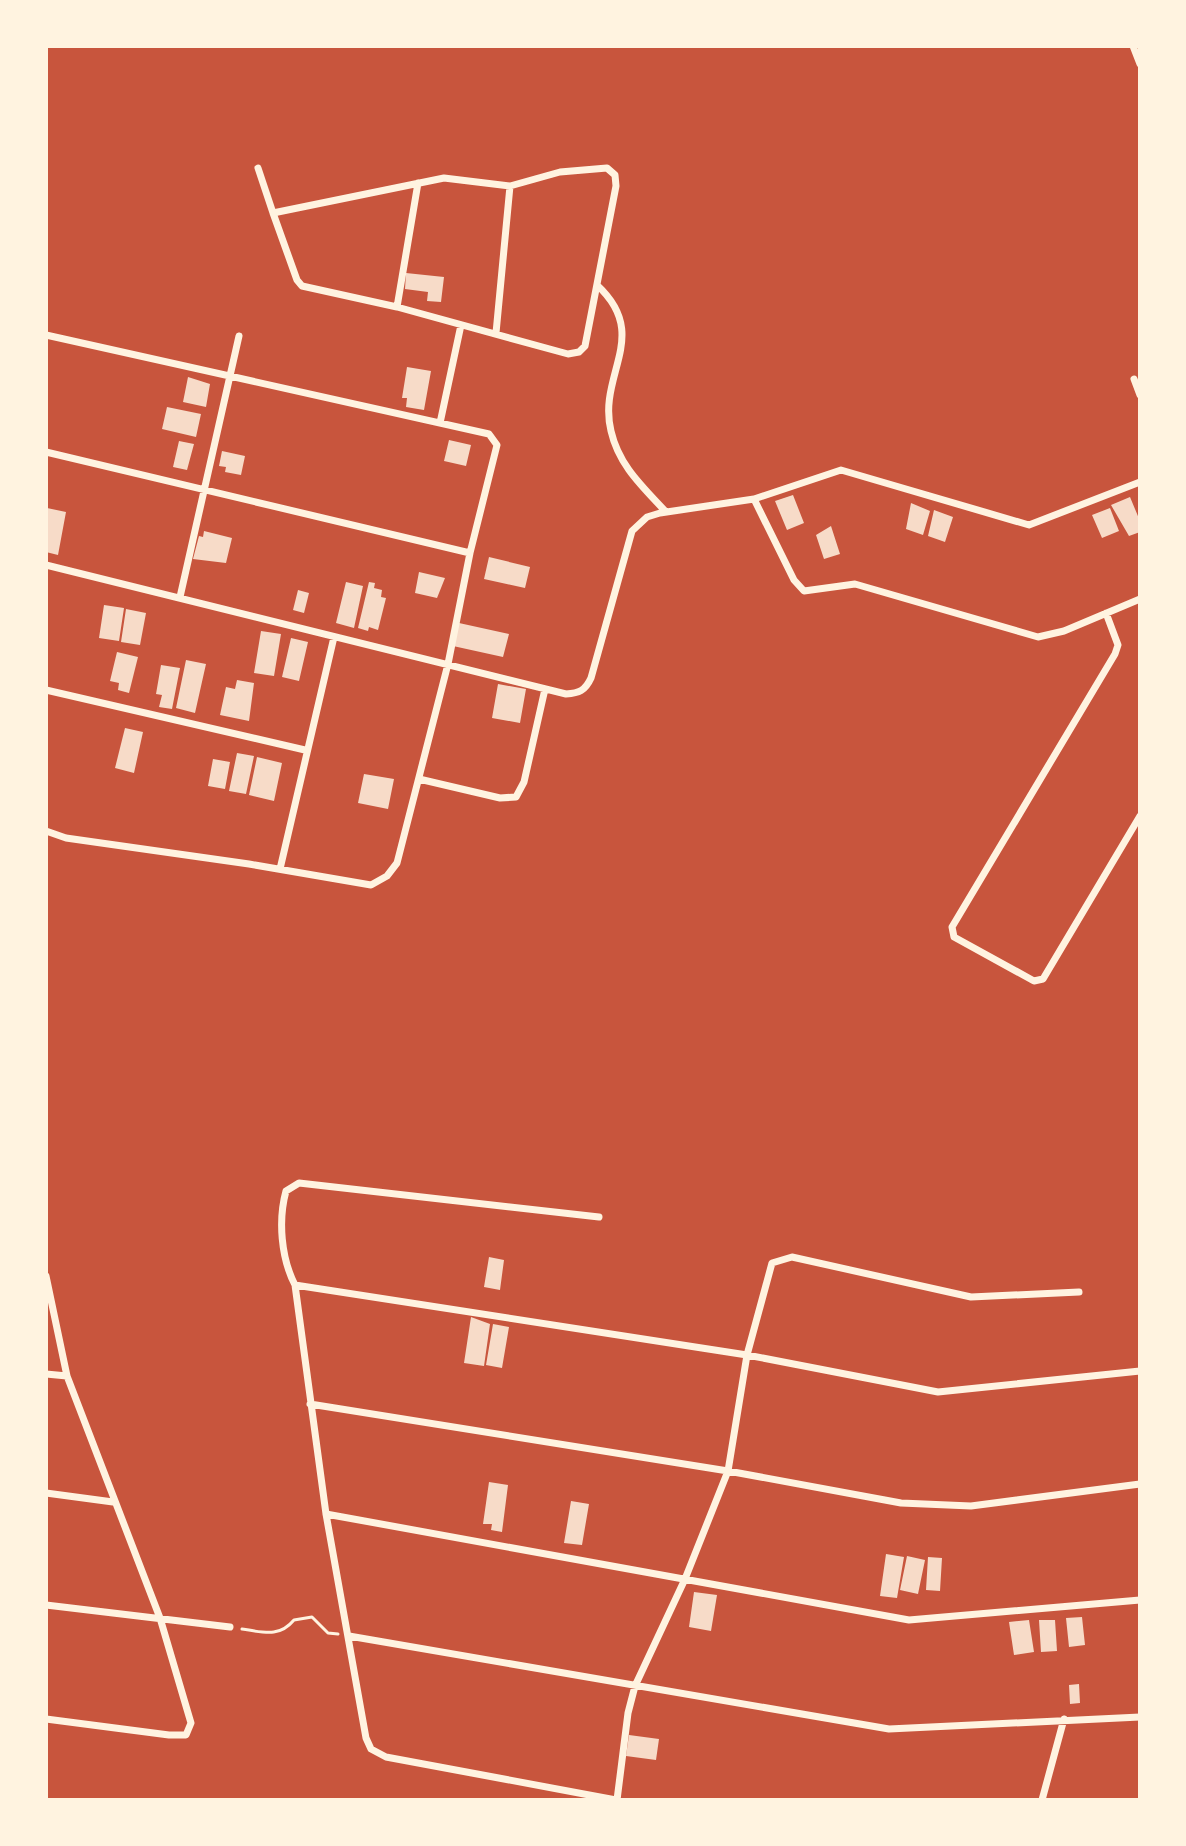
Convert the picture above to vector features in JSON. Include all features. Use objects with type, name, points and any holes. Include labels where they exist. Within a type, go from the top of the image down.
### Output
[{"type":"street","points":[[1133,46],[1140,64]]},
{"type":"street","points":[[258,168],[273,213],[302,286],[397,307],[568,354],[579,352],[585,346],[615,175],[607,168],[560,172],[510,186],[444,178],[273,213]]},
{"type":"street","points":[[397,307],[418,183]]},
{"type":"street","points":[[496,333],[510,186]]},
{"type":"street","points":[[597,285],[618,309],[623,347],[609,410],[610,429],[628,472],[666,512]]},
{"type":"street","points":[[440,423],[461,325]]},
{"type":"street","points":[[46,335],[230,379],[489,434],[497,445],[419,779],[397,863],[387,876],[371,885],[66,838],[46,831]]},
{"type":"street","points":[[180,597],[239,336]]},
{"type":"street","points":[[1134,379],[1140,395]]},
{"type":"street","points":[[46,452],[470,553]]},
{"type":"street","points":[[46,565],[545,689],[577,693],[586,688],[632,531],[647,517],[754,499],[841,470],[1029,525],[1140,482]]},
{"type":"street","points":[[754,499],[794,580],[804,591],[855,584],[1029,636],[1048,636],[1140,599]]},
{"type":"street","points":[[1106,613],[1118,645],[1115,654],[952,927],[954,937],[1034,981],[1043,979],[1140,816]]},
{"type":"street","points":[[280,869],[305,750],[334,637]]},
{"type":"street","points":[[419,779],[500,798],[516,797],[524,782],[545,689]]},
{"type":"street","points":[[46,690],[305,750]]},
{"type":"street","points":[[599,1217],[299,1183],[286,1191],[280,1212],[288,1272],[295,1285],[326,1514],[371,1749],[386,1757],[616,1800],[628,1713],[635,1686],[685,1579],[728,1471],[747,1355],[772,1263],[780,1258],[792,1257],[971,1297],[1079,1292]]},
{"type":"street","points":[[46,1276],[67,1376],[160,1618],[191,1723],[186,1735],[46,1719]]},
{"type":"street","points":[[295,1285],[747,1355],[938,1392],[1139,1370]]},
{"type":"street","points":[[46,1374],[67,1376]]},
{"type":"street","points":[[310,1404],[728,1471],[901,1503],[971,1506],[1140,1484]]},
{"type":"street","points":[[46,1493],[113,1502]]},
{"type":"street","points":[[326,1514],[909,1620],[1140,1600]]},
{"type":"street","points":[[46,1605],[230,1627]]},
{"type":"street","points":[[349,1636],[889,1729],[1140,1717]]},
{"type":"street","points":[[1042,1800],[1064,1719]]},
{"type":"path","points":[[230,1627],[270,1633],[285,1631],[294,1620],[312,1617],[328,1633],[349,1636]]},
{"type":"building","points":[[406,273],[444,277],[441,302],[427,301],[428,292],[405,289]]},
{"type":"building","points":[[407,367],[431,371],[424,410],[406,407],[407,398],[402,398]]},
{"type":"building","points":[[188,377],[210,384],[206,407],[183,402]]},
{"type":"building","points":[[167,407],[201,414],[196,437],[162,429]]},
{"type":"building","points":[[449,440],[471,445],[466,466],[444,461]]},
{"type":"building","points":[[179,441],[194,444],[187,470],[173,467]]},
{"type":"building","points":[[222,451],[245,456],[241,475],[225,472],[226,467],[219,466]]},
{"type":"building","points":[[793,495],[804,523],[787,530],[775,501]]},
{"type":"building","points":[[1130,497],[1140,521],[1140,532],[1129,536],[1111,505]]},
{"type":"building","points":[[911,503],[930,511],[923,535],[906,529]]},
{"type":"building","points":[[47,508],[66,512],[58,555],[46,552]]},
{"type":"building","points":[[1110,508],[1119,531],[1102,538],[1092,515]]},
{"type":"building","points":[[934,510],[953,517],[945,542],[928,536]]},
{"type":"building","points":[[831,526],[840,554],[824,559],[816,535]]},
{"type":"building","points":[[204,531],[232,538],[226,563],[193,559],[199,536],[203,537]]},
{"type":"building","points":[[489,557],[530,567],[525,588],[484,579]]},
{"type":"building","points":[[419,572],[445,578],[437,598],[415,593]]},
{"type":"building","points":[[346,582],[363,586],[354,628],[336,623]]},
{"type":"building","points":[[369,582],[375,583],[374,588],[382,590],[381,597],[386,598],[378,630],[369,627],[368,631],[358,628]]},
{"type":"building","points":[[298,590],[309,593],[304,613],[293,610]]},
{"type":"building","points":[[104,605],[124,608],[119,641],[99,638]]},
{"type":"building","points":[[126,609],[146,613],[140,645],[121,642]]},
{"type":"building","points":[[459,623],[509,634],[503,657],[453,646]]},
{"type":"building","points":[[261,631],[281,634],[274,676],[254,673]]},
{"type":"building","points":[[291,638],[308,642],[299,681],[282,677]]},
{"type":"building","points":[[117,652],[138,657],[129,693],[118,690],[119,683],[110,681]]},
{"type":"building","points":[[186,660],[206,664],[195,713],[176,708]]},
{"type":"building","points":[[161,665],[180,668],[172,709],[159,707],[162,695],[156,694]]},
{"type":"building","points":[[237,680],[254,683],[249,721],[220,715],[226,687],[235,689]]},
{"type":"building","points":[[498,684],[526,689],[520,723],[492,718]]},
{"type":"building","points":[[125,728],[143,732],[134,773],[115,768]]},
{"type":"building","points":[[237,753],[254,756],[246,794],[229,791]]},
{"type":"building","points":[[257,757],[282,763],[274,801],[249,795]]},
{"type":"building","points":[[213,759],[230,762],[225,789],[208,786]]},
{"type":"building","points":[[364,774],[394,779],[388,809],[358,803]]},
{"type":"building","points":[[489,1257],[504,1260],[500,1290],[484,1287]]},
{"type":"building","points":[[471,1317],[490,1324],[484,1366],[464,1363]]},
{"type":"building","points":[[493,1324],[509,1327],[502,1368],[486,1365]]},
{"type":"building","points":[[489,1482],[508,1485],[502,1532],[491,1530],[492,1524],[483,1524]]},
{"type":"building","points":[[571,1501],[589,1504],[582,1545],[564,1543]]},
{"type":"building","points":[[886,1554],[904,1557],[897,1598],[880,1596]]},
{"type":"building","points":[[907,1556],[925,1560],[918,1594],[900,1590]]},
{"type":"building","points":[[928,1557],[942,1558],[940,1591],[926,1590]]},
{"type":"building","points":[[694,1592],[717,1595],[711,1631],[689,1627]]},
{"type":"building","points":[[1082,1617],[1085,1645],[1069,1647],[1066,1618]]},
{"type":"building","points":[[1029,1620],[1034,1652],[1014,1655],[1009,1622]]},
{"type":"building","points":[[1039,1620],[1055,1620],[1057,1651],[1041,1652]]},
{"type":"building","points":[[1079,1684],[1080,1703],[1070,1704],[1069,1685]]},
{"type":"building","points":[[629,1735],[659,1739],[656,1760],[626,1756]]}]
